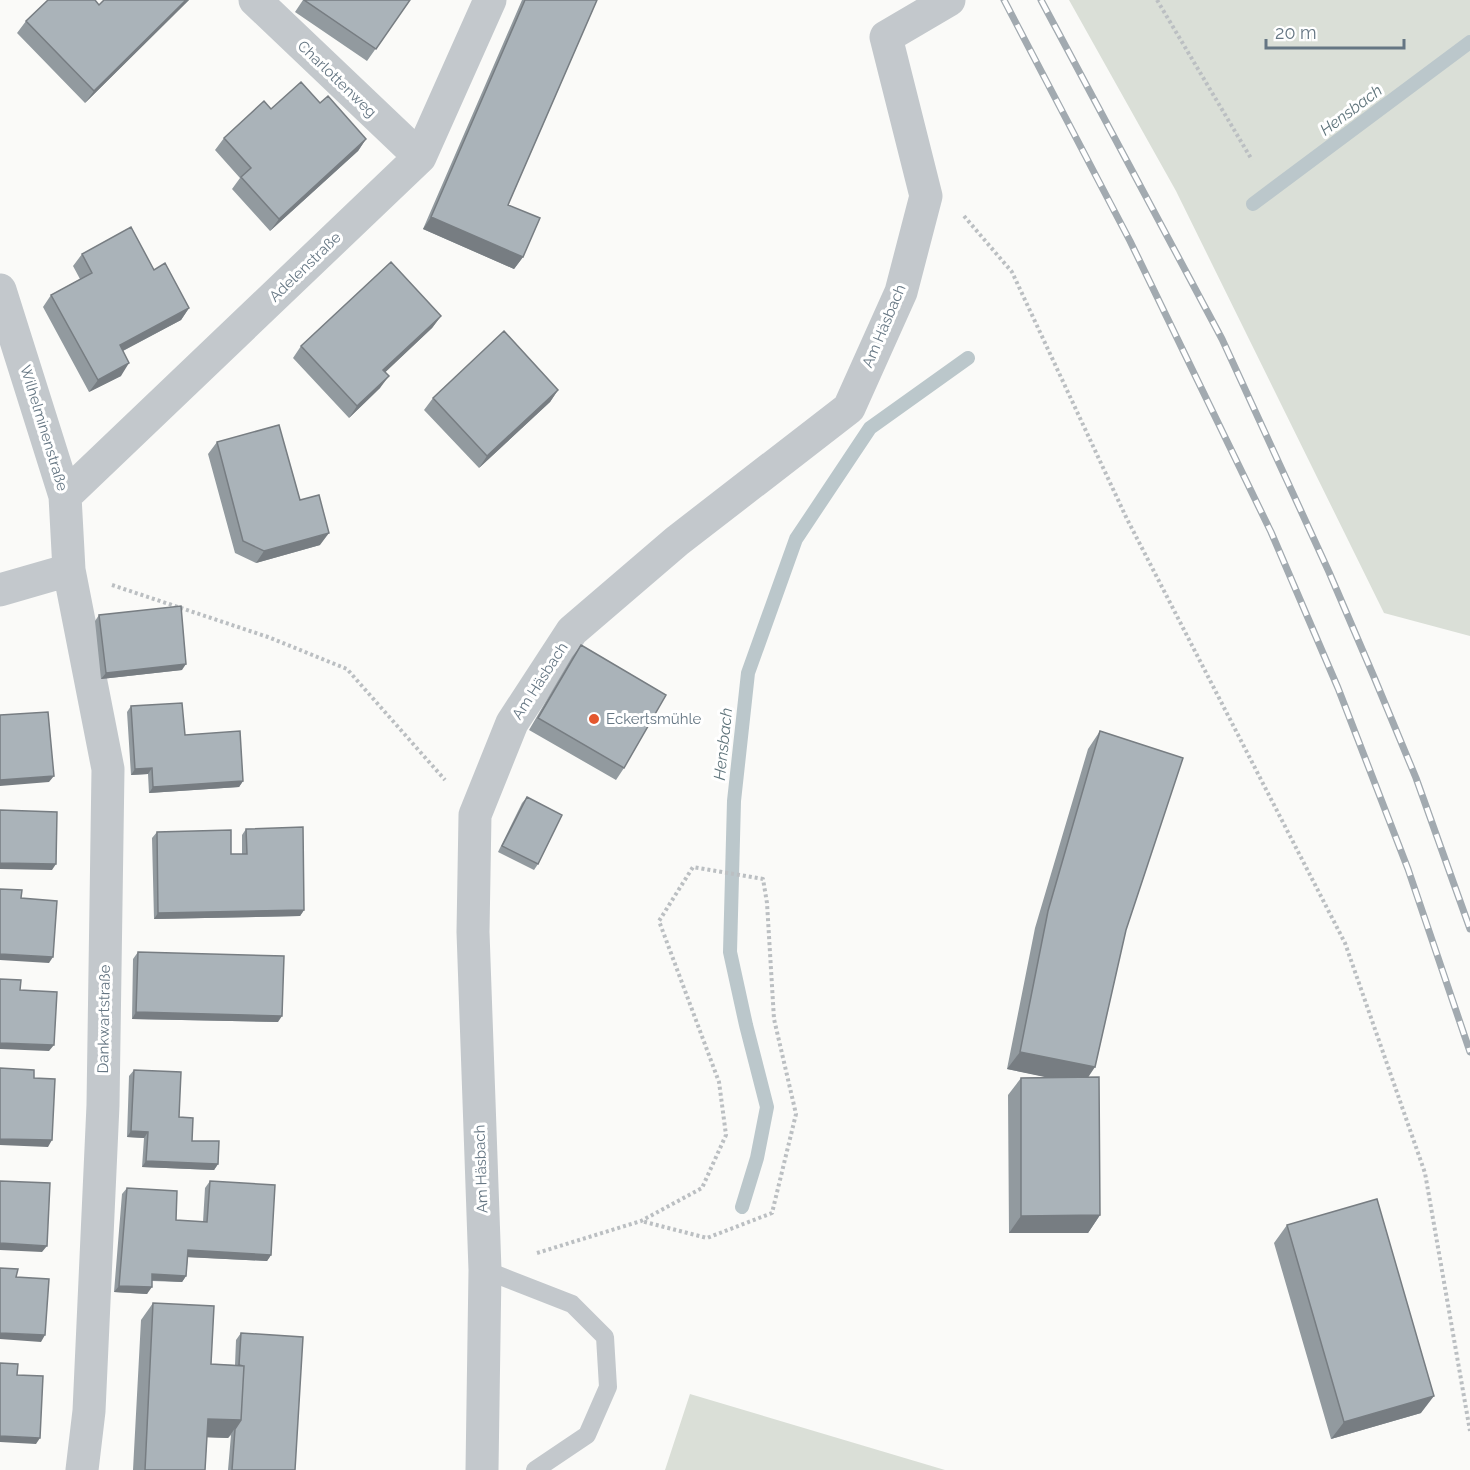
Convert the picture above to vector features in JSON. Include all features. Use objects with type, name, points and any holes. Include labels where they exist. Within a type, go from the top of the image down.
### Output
[{"type":"street","name":"Charlottenweg","points":[[255,0],[420,158]]},
{"type":"street","name":"Adelenstraße","points":[[65,496],[420,158],[490,0]]},
{"type":"street","name":"Am Häsbach","points":[[482,1470],[484,1270],[473,932],[475,814],[512,723],[572,631],[677,541],[849,408],[901,292],[926,196],[886,37],[949,0]]},
{"type":"street","name":"Wilhelminenstraße","points":[[0,290],[65,496],[69,570]]},
{"type":"street","points":[[0,590],[69,570]]},
{"type":"street","name":"Dankwartstraße","points":[[69,570],[108,769],[103,1104],[89,1411],[82,1470]]},
{"type":"lane","points":[[484,1270],[572,1304],[605,1337],[608,1387],[587,1435],[535,1470]]},
{"type":"path","points":[[1157,0],[1252,160]]},
{"type":"path","points":[[926,196],[962,213],[1012,272],[1126,517],[1345,943],[1425,1173],[1470,1431]]},
{"type":"path","points":[[69,570],[268,637],[347,669],[475,814]]},
{"type":"path","points":[[484,1270],[641,1221],[702,1188],[726,1134],[719,1082],[659,921],[693,867],[763,879],[767,903],[774,1019],[796,1114],[772,1213],[707,1238],[641,1221]]},
{"type":"shaded area","points":[[1069,0],[1470,0],[1470,636],[1384,613],[1176,191]]},
{"type":"shaded area","points":[[690,1394],[945,1470],[665,1470]]},
{"type":"building","points":[[48,0],[95,0],[99,5],[104,0],[186,0],[94,91],[26,21]]},
{"type":"building","points":[[304,0],[410,0],[376,49]]},
{"type":"building","points":[[525,0],[597,0],[508,205],[540,218],[523,257],[431,217]]},
{"type":"building","points":[[301,82],[320,103],[328,96],[366,139],[279,219],[241,177],[251,168],[224,138],[264,101],[271,109]]},
{"type":"building","points":[[131,227],[154,270],[165,263],[189,308],[120,345],[129,363],[98,380],[51,295],[92,273],[82,254]]},
{"type":"building","points":[[391,262],[441,316],[383,370],[389,376],[357,406],[301,346]]},
{"type":"building","points":[[504,331],[558,390],[487,456],[433,398]]},
{"type":"building","points":[[279,425],[300,500],[319,495],[329,533],[264,551],[243,541],[217,442]]},
{"type":"building","points":[[181,606],[186,664],[106,673],[99,615]]},
{"type":"building","name":"Eckertsmühle","points":[[581,645],[666,695],[624,768],[538,718]]},
{"type":"building","points":[[182,703],[185,735],[240,731],[243,781],[153,787],[152,768],[135,769],[131,706]]},
{"type":"building","points":[[48,712],[54,776],[0,780],[0,715]]},
{"type":"building","points":[[1100,731],[1183,758],[1126,930],[1095,1067],[1020,1052],[1048,911]]},
{"type":"building","points":[[527,797],[562,815],[538,864],[502,846]]},
{"type":"building","points":[[0,810],[57,812],[56,864],[0,863]]},
{"type":"building","points":[[303,827],[304,910],[158,913],[157,832],[231,830],[231,854],[247,854],[246,829]]},
{"type":"building","points":[[0,889],[22,890],[21,898],[57,901],[53,957],[0,954]]},
{"type":"building","points":[[138,952],[284,956],[282,1016],[136,1012]]},
{"type":"building","points":[[0,979],[21,980],[20,990],[57,992],[54,1045],[0,1043]]},
{"type":"building","points":[[0,1068],[34,1070],[34,1078],[55,1079],[52,1140],[0,1139]]},
{"type":"building","points":[[134,1070],[181,1072],[179,1117],[193,1118],[192,1141],[219,1141],[218,1164],[146,1161],[148,1132],[131,1131]]},
{"type":"building","points":[[1099,1077],[1100,1215],[1021,1216],[1021,1078]]},
{"type":"building","points":[[0,1181],[50,1183],[47,1246],[0,1243]]},
{"type":"building","points":[[210,1181],[275,1185],[271,1255],[188,1250],[186,1276],[152,1274],[152,1287],[119,1286],[127,1188],[177,1191],[176,1220],[207,1222]]},
{"type":"building","points":[[1377,1199],[1434,1396],[1344,1422],[1287,1225]]},
{"type":"building","points":[[0,1268],[18,1269],[16,1277],[49,1279],[45,1335],[0,1333]]},
{"type":"building","points":[[153,1303],[214,1306],[211,1364],[244,1366],[241,1420],[208,1419],[205,1470],[145,1470]]},
{"type":"building","points":[[241,1333],[303,1337],[295,1470],[232,1470],[235,1429],[241,1420],[244,1366],[239,1365]]},
{"type":"building","points":[[0,1363],[18,1364],[17,1375],[43,1376],[40,1438],[0,1436]]},
{"type":"waterway","name":"Hensbach","points":[[1253,204],[1470,42]]},
{"type":"waterway","name":"Hensbach","points":[[742,1207],[757,1158],[767,1107],[730,952],[734,801],[748,673],[796,539],[870,428],[968,358]]},
{"type":"railway","points":[[1004,0],[1130,241],[1271,532],[1338,688],[1408,869],[1470,1052]]},
{"type":"railway","points":[[1041,0],[1222,339],[1329,572],[1374,677],[1416,778],[1470,929]]},
{"type":"place","name":"Eckertsmühle","points":[[594,719]]}]
